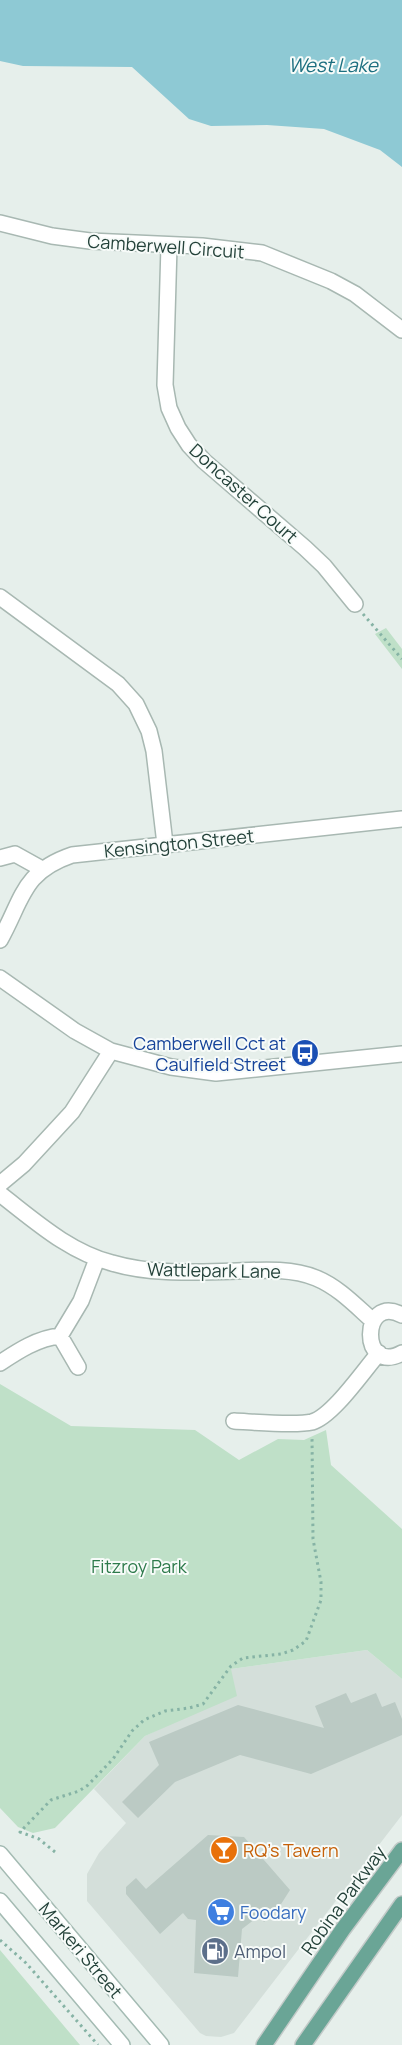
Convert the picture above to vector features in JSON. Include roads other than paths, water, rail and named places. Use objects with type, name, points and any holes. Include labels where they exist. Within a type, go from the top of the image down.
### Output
[{"type":"main road","name":"Robina Parkway","points":[[264,2045],[343,1929],[402,1850]]},
{"type":"main road","points":[[304,2045],[402,1904]]},
{"type":"street","name":"Camberwell Circuit","points":[[0,223],[52,236],[90,241],[202,246],[262,254],[307,269],[355,294],[402,330]]},
{"type":"street","name":"Doncaster Court","points":[[170,246],[165,385],[169,408],[178,428],[189,445],[204,461],[324,566],[355,604]]},
{"type":"street","points":[[0,597],[118,684],[136,704],[150,731],[154,750],[165,844]]},
{"type":"street","name":"Kensington Street","points":[[0,940],[21,896],[42,869],[54,861],[72,854],[402,819]]},
{"type":"street","points":[[0,858],[16,854],[42,869]]},
{"type":"street","points":[[0,978],[75,1031],[111,1051],[171,1067],[216,1073],[402,1054]]},
{"type":"street","points":[[0,1184],[24,1164],[72,1112],[111,1051]]},
{"type":"street","name":"Wattlepark Lane","points":[[0,1194],[46,1230],[70,1246],[97,1259],[140,1269],[167,1272],[284,1271],[314,1277],[334,1288],[373,1320]]},
{"type":"street","points":[[60,1336],[81,1301],[97,1259]]},
{"type":"street","points":[[402,1316],[390,1312],[383,1314],[373,1320],[368,1335],[371,1344],[379,1353],[394,1356],[402,1353]]},
{"type":"street","points":[[0,1363],[33,1344],[50,1337],[60,1336]]},
{"type":"street","points":[[60,1336],[78,1367]]},
{"type":"street","points":[[234,1421],[312,1422],[324,1415],[335,1404],[379,1353]]},
{"type":"street","name":"Markeri Street","points":[[0,1854],[161,2045]]},
{"type":"street","name":"Markeri Street","points":[[0,1900],[122,2045]]},
{"type":"water","name":"West Lake","points":[[0,0],[402,0],[402,167],[380,150],[324,129],[267,125],[211,126],[189,119],[132,67],[23,66],[0,61]]},
{"type":"place","name":"Camberwell Cct at Caulfield Street","points":[[305,1053]]},
{"type":"place","name":"RQ's Tavern","points":[[224,1850]]},
{"type":"place","name":"Foodary","points":[[221,1912]]},
{"type":"place","name":"Ampol","points":[[215,1951]]},
{"type":"park label","name":"Fitzroy Park","points":[[139,1566]]}]
